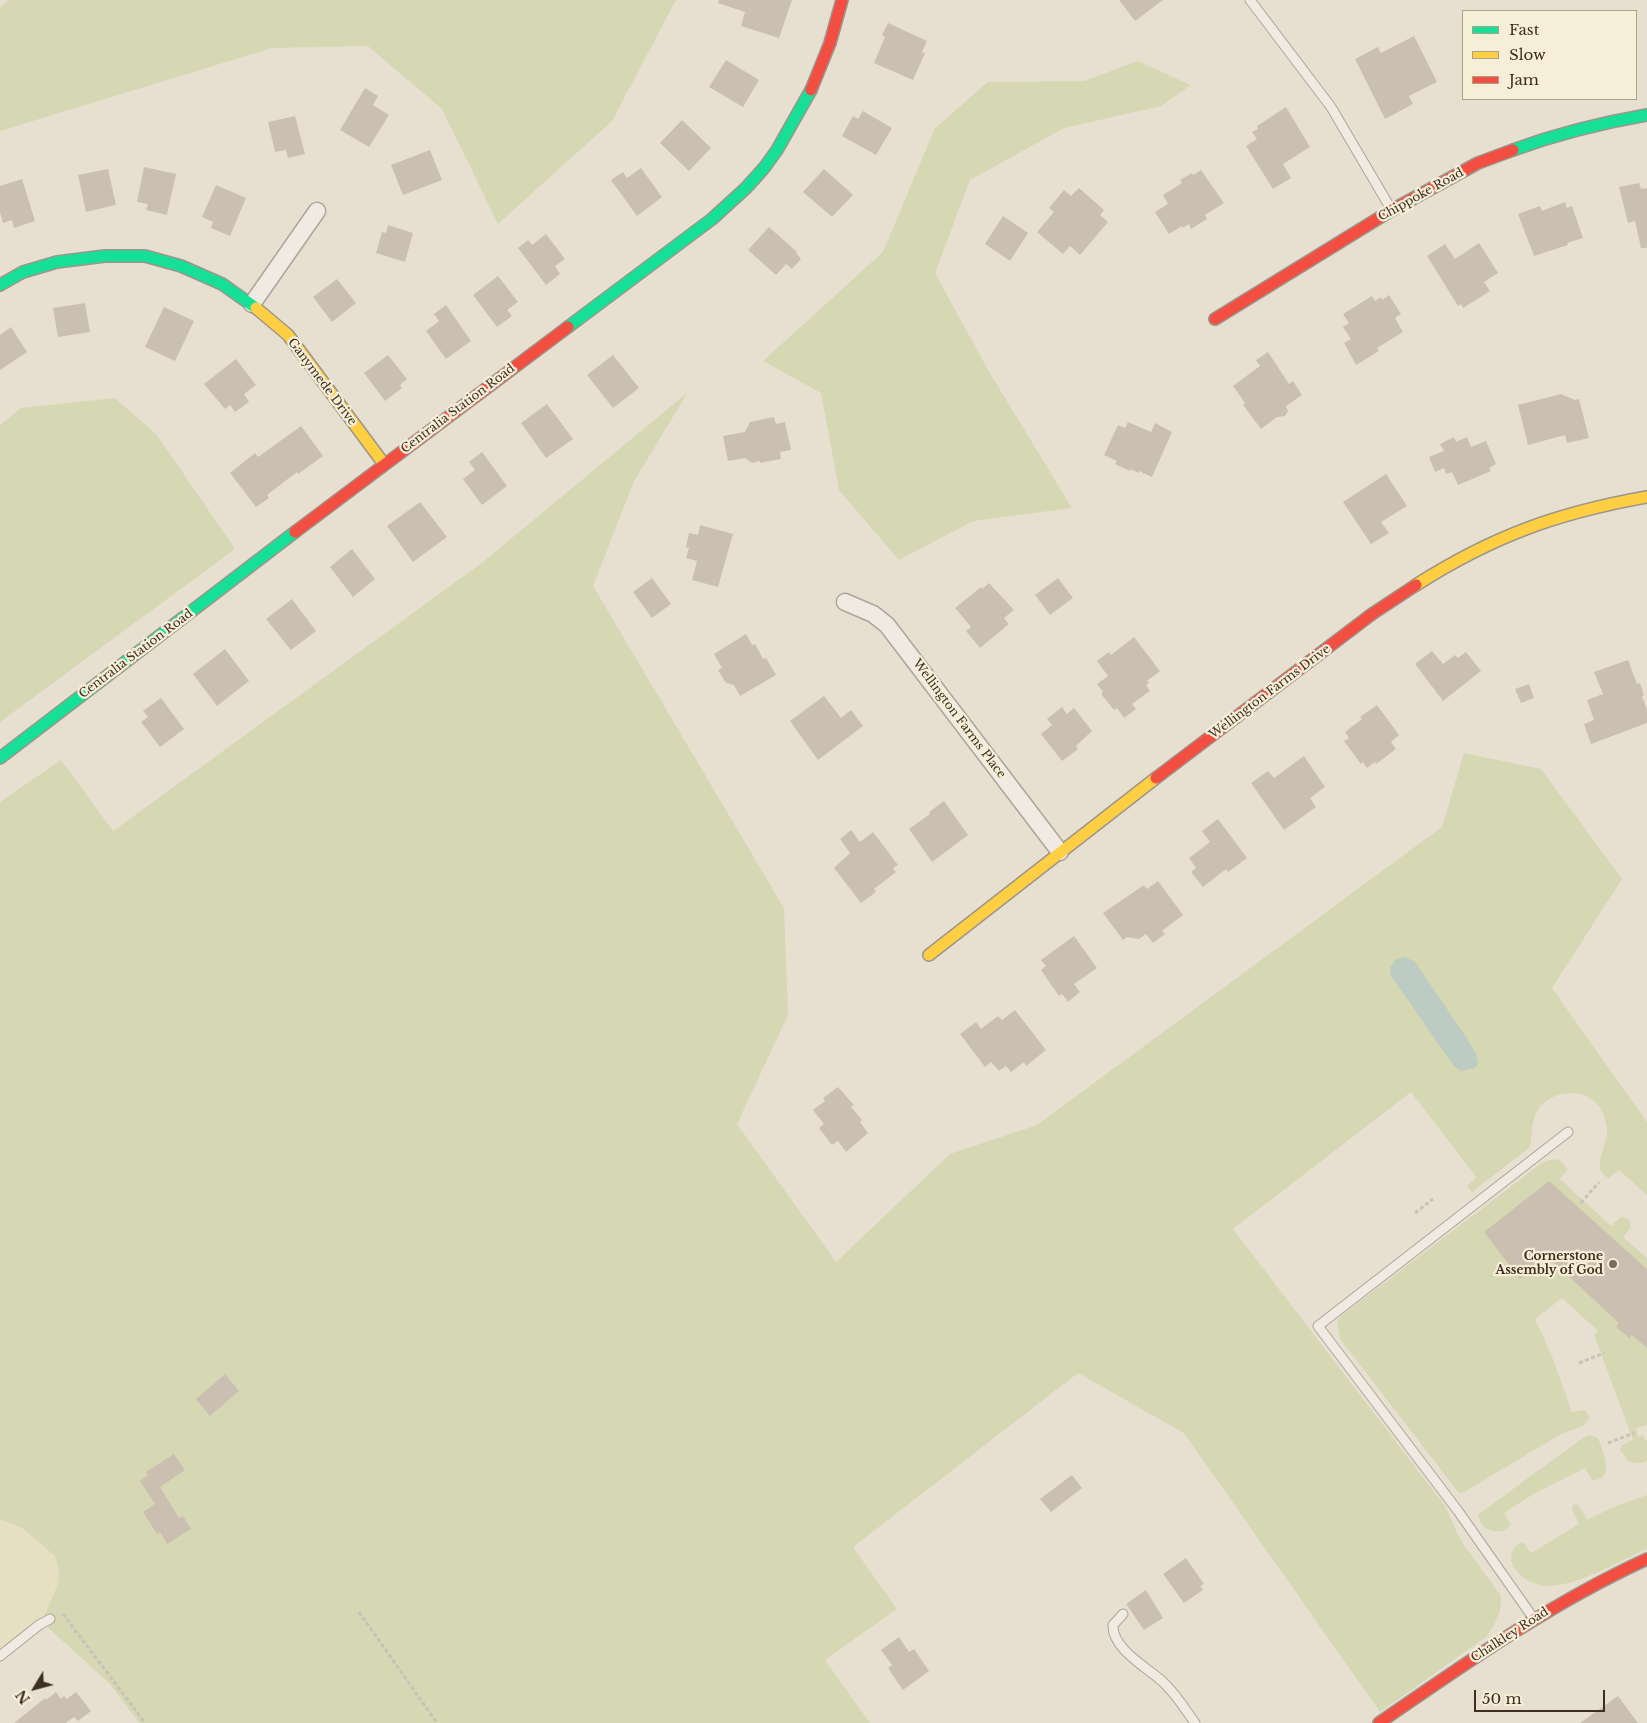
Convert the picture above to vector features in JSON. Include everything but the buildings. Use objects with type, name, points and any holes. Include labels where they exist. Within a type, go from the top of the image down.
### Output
[{"type":"street","name":"Centralia Station Road","points":[[0,758],[384,464],[712,219],[741,193],[763,169],[785,137],[812,89],[838,19],[842,0]]},
{"type":"street","name":"Chippoke Road","points":[[1215,319],[1392,210],[1478,164],[1542,139],[1608,122],[1647,115]]},
{"type":"street","points":[[252,304],[317,211]]},
{"type":"street","name":"Ganymede Drive","points":[[0,284],[23,272],[57,262],[105,256],[145,256],[181,266],[222,284],[252,304],[288,335],[384,464]]},
{"type":"street","name":"Wellington Farms Drive","points":[[929,955],[1060,852],[1372,614],[1420,582],[1471,553],[1523,528],[1616,502],[1647,497]]},
{"type":"street","name":"Wellington Farms Place","points":[[845,602],[873,614],[887,625],[1060,852]]},
{"type":"street","name":"Chalkley Road","points":[[1379,1723],[1534,1619],[1575,1594],[1647,1559]]},
{"type":"lane","points":[[1250,0],[1331,107],[1392,210]]},
{"type":"lane","points":[[1534,1619],[1458,1511],[1318,1326],[1568,1132]]},
{"type":"lane","points":[[1123,1614],[1113,1624],[1113,1631],[1118,1641],[1134,1659],[1169,1688],[1195,1723]]},
{"type":"lane","points":[[0,1656],[39,1625],[50,1619]]},
{"type":"path","points":[[1580,1203],[1599,1182]]},
{"type":"path","points":[[1415,1213],[1433,1199]]},
{"type":"path","points":[[1579,1363],[1604,1353]]},
{"type":"path","points":[[1608,1443],[1634,1433]]},
{"type":"path","points":[[359,1612],[437,1723]]},
{"type":"path","points":[[62,1613],[145,1723]]},
{"type":"shaded area","points":[[1405,957],[1415,962],[1468,1040],[1476,1054],[1478,1064],[1475,1068],[1461,1071],[1454,1066],[1391,976],[1390,968],[1396,959]]},
{"type":"shaded area","points":[[0,1519],[22,1528],[55,1556],[59,1569],[58,1584],[42,1622],[0,1654]]},
{"type":"green space","points":[[8,0],[676,0],[612,121],[498,224],[442,109],[368,46],[272,48],[0,131],[0,8]]},
{"type":"green space","points":[[1137,61],[1191,85],[1161,106],[1064,128],[970,180],[935,273],[988,370],[1072,508],[973,521],[899,560],[839,490],[821,393],[763,361],[883,252],[935,128],[988,82],[1085,81]]},
{"type":"green space","points":[[688,392],[634,481],[593,586],[784,908],[788,1015],[737,1124],[836,1262],[950,1154],[1037,1125],[1442,827],[1464,753],[1541,769],[1622,879],[1552,988],[1647,1122],[1647,1195],[1619,1170],[1609,1178],[1603,1175],[1600,1158],[1607,1134],[1606,1122],[1602,1111],[1589,1098],[1580,1094],[1570,1093],[1561,1094],[1544,1103],[1538,1110],[1534,1120],[1530,1147],[1472,1192],[1467,1186],[1477,1178],[1411,1092],[1233,1229],[1445,1506],[1461,1541],[1501,1596],[1497,1618],[1486,1637],[1380,1712],[1184,1433],[1078,1373],[853,1547],[897,1609],[825,1660],[870,1723],[139,1723],[110,1684],[42,1622],[58,1584],[59,1569],[55,1556],[22,1528],[0,1519],[0,802],[61,760],[113,831],[483,562]]},
{"type":"green space","points":[[115,398],[157,435],[235,549],[0,722],[0,425],[21,408]]},
{"type":"green space","points":[[1560,1160],[1568,1169],[1560,1179],[1611,1226],[1622,1216],[1630,1221],[1631,1227],[1623,1237],[1647,1258],[1647,1425],[1636,1428],[1638,1437],[1643,1435],[1645,1440],[1647,1440],[1647,1461],[1639,1463],[1629,1462],[1620,1450],[1622,1445],[1633,1440],[1594,1335],[1598,1331],[1562,1298],[1535,1319],[1551,1354],[1572,1412],[1585,1410],[1589,1419],[1583,1426],[1561,1434],[1464,1492],[1459,1493],[1340,1339],[1337,1322],[1341,1316],[1543,1162]]},
{"type":"green space","points":[[1589,1435],[1598,1438],[1605,1457],[1606,1471],[1604,1476],[1592,1480],[1585,1468],[1535,1493],[1504,1513],[1511,1525],[1506,1530],[1492,1531],[1485,1528],[1480,1521],[1479,1514]]},
{"type":"green space","points":[[1647,1495],[1647,1549],[1587,1577],[1550,1586],[1533,1583],[1518,1572],[1513,1565],[1511,1558],[1513,1550],[1519,1543],[1524,1543],[1531,1553],[1579,1524],[1572,1510],[1573,1505],[1579,1506],[1587,1520],[1611,1508]]},
{"type":"traffic: fast","points":[[568,327],[712,219],[746,188],[777,150],[811,90]]},
{"type":"traffic: fast","points":[[1513,150],[1579,130],[1647,115]]},
{"type":"traffic: fast","points":[[0,285],[23,272],[57,262],[105,256],[145,256],[181,266],[222,284],[256,308]]},
{"type":"traffic: fast","points":[[0,758],[295,532]]},
{"type":"traffic: slow","points":[[256,308],[288,335],[384,464]]},
{"type":"traffic: slow","points":[[1416,585],[1472,553],[1527,529],[1584,511],[1647,497]]},
{"type":"traffic: slow","points":[[929,955],[1156,778]]},
{"type":"traffic: jam","points":[[811,90],[830,43],[842,0]]},
{"type":"traffic: jam","points":[[1215,319],[1392,210],[1478,163],[1513,150]]},
{"type":"traffic: jam","points":[[295,532],[568,327]]},
{"type":"traffic: jam","points":[[1156,778],[1372,614],[1416,585]]},
{"type":"traffic: jam","points":[[1379,1723],[1477,1656],[1543,1614],[1611,1576],[1647,1559]]},
{"type":"place","name":"Cornerstone Assembly of God","points":[[1613,1264]]}]
